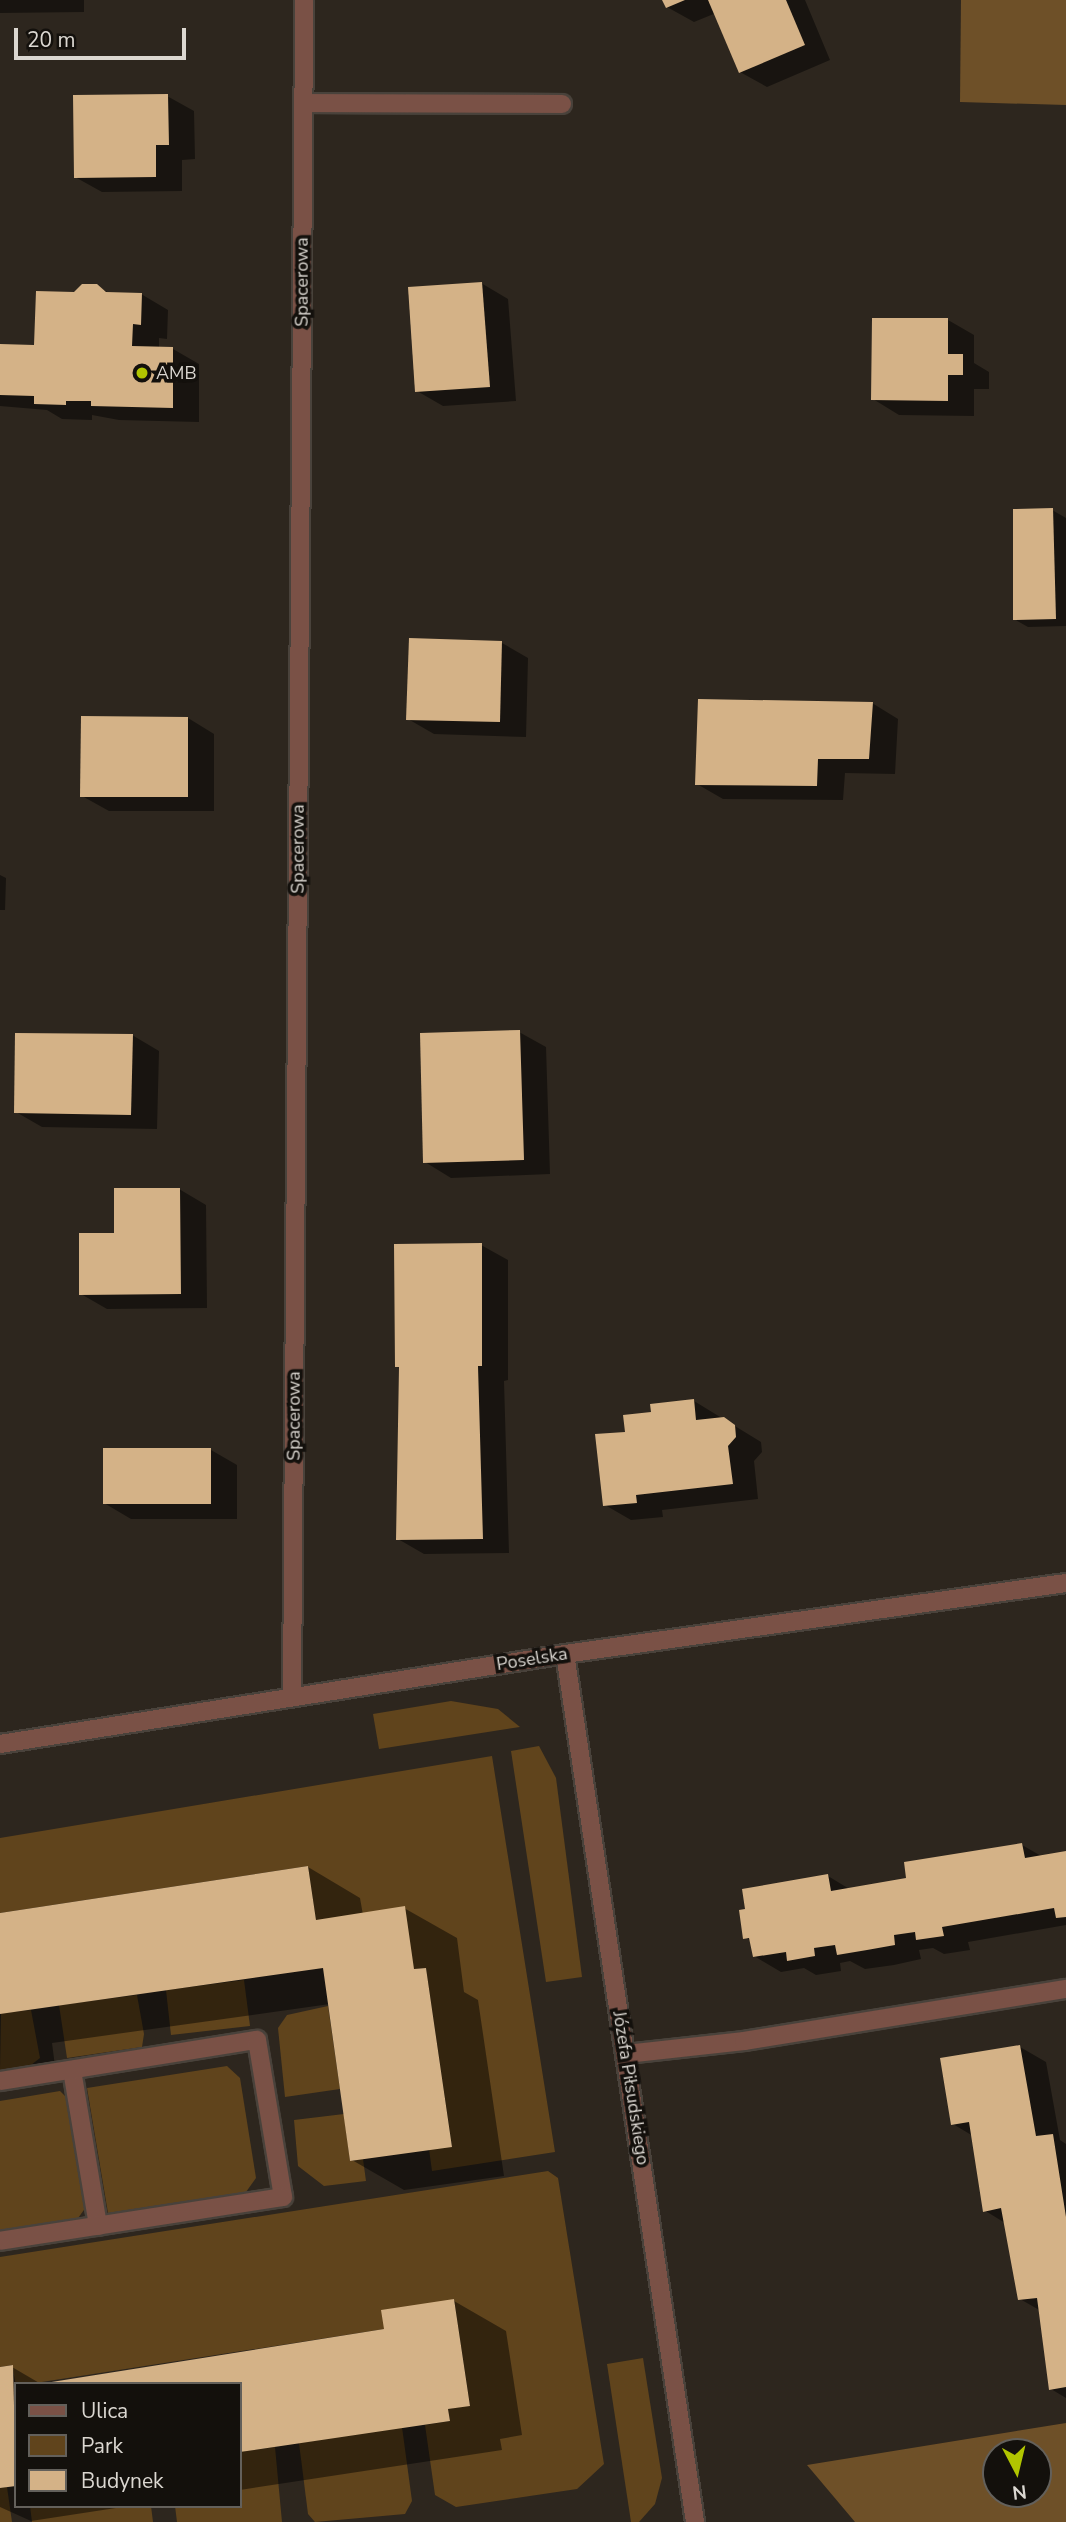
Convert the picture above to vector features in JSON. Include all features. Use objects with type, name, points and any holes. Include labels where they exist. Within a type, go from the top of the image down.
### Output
[{"type":"street","name":"Spacerowa","points":[[292,1697],[304,0]]},
{"type":"street","points":[[303,103],[562,104]]},
{"type":"street","name":"Poselska","points":[[0,1744],[565,1654],[1066,1583]]},
{"type":"street","name":"Józefa Piłsudskiego","points":[[565,1654],[695,2522]]},
{"type":"street","points":[[626,2054],[744,2041],[1066,1989]]},
{"type":"street","points":[[0,2081],[257,2040],[283,2197],[0,2241]]},
{"type":"street","points":[[72,2070],[97,2227]]},
{"type":"green space","points":[[451,1701],[498,1709],[520,1727],[379,1749],[373,1714]]},
{"type":"green space","points":[[539,1746],[556,1778],[582,1977],[546,1982],[511,1751]]},
{"type":"green space","points":[[492,1756],[555,2152],[432,2171],[429,2149],[452,2146],[426,1968],[414,1969],[316,1920],[308,1866],[0,1913],[0,1838]]},
{"type":"green space","points":[[244,1980],[250,2026],[171,2035],[166,1990]]},
{"type":"green space","points":[[137,1995],[144,2034],[142,2047],[67,2058],[59,2005]]},
{"type":"green space","points":[[328,2006],[340,2089],[285,2097],[278,2028],[287,2015]]},
{"type":"green space","points":[[31,2010],[40,2058],[31,2065],[0,2070],[1,2013]]},
{"type":"green space","points":[[227,2066],[240,2078],[256,2178],[246,2192],[108,2213],[87,2088]]},
{"type":"green space","points":[[60,2091],[68,2099],[86,2207],[76,2221],[0,2232],[0,2101]]},
{"type":"green space","points":[[344,2114],[350,2161],[363,2159],[366,2181],[324,2186],[298,2166],[294,2120]]},
{"type":"green space","points":[[548,2171],[558,2178],[604,2464],[577,2489],[456,2507],[435,2495],[425,2425],[450,2421],[448,2409],[470,2405],[454,2299],[384,2329],[42,2382],[15,2382],[12,2365],[0,2367],[0,2257]]},
{"type":"green space","points":[[643,2358],[662,2478],[655,2504],[639,2522],[631,2522],[607,2364]]},
{"type":"green space","points":[[402,2427],[412,2501],[405,2514],[315,2522],[308,2514],[299,2443]]},
{"type":"green space","points":[[275,2447],[282,2522],[177,2522],[175,2508],[242,2508],[242,2452]]},
{"type":"green space","points":[[7,2487],[12,2522],[0,2522],[0,2488]]},
{"type":"green space","points":[[30,2508],[151,2508],[153,2522],[32,2522]]},
{"type":"shaded area","points":[[961,0],[1066,0],[1066,105],[960,102]]},
{"type":"shaded area","points":[[1066,2423],[1066,2522],[855,2522],[807,2465]]},
{"type":"building","points":[[662,0],[685,0],[666,8]]},
{"type":"building","points":[[708,0],[786,0],[805,45],[739,73]]},
{"type":"building","points":[[168,94],[169,145],[156,145],[156,177],[74,178],[73,95]]},
{"type":"building","points":[[482,282],[490,387],[415,392],[408,287]]},
{"type":"building","points":[[82,284],[97,284],[106,292],[142,293],[141,325],[133,324],[132,346],[173,347],[173,408],[91,406],[91,401],[66,401],[66,405],[34,404],[34,396],[0,395],[0,344],[34,345],[36,291],[74,292]]},
{"type":"building","points":[[872,318],[948,318],[948,354],[963,354],[963,375],[948,375],[948,401],[871,400]]},
{"type":"building","points":[[1053,508],[1056,619],[1013,620],[1013,509]]},
{"type":"building","points":[[409,638],[502,641],[500,722],[406,720]]},
{"type":"building","points":[[698,699],[873,702],[869,759],[818,759],[817,786],[695,785]]},
{"type":"building","points":[[81,716],[188,717],[188,797],[80,797]]},
{"type":"building","points":[[520,1030],[524,1160],[423,1163],[420,1033]]},
{"type":"building","points":[[15,1033],[133,1034],[131,1115],[14,1113]]},
{"type":"building","points":[[114,1188],[180,1188],[181,1294],[79,1295],[79,1233],[114,1233]]},
{"type":"building","points":[[482,1243],[482,1366],[478,1366],[483,1539],[396,1540],[399,1367],[395,1367],[394,1244]]},
{"type":"building","points":[[694,1399],[696,1420],[724,1417],[735,1425],[736,1437],[728,1446],[733,1484],[636,1495],[637,1503],[603,1506],[595,1434],[625,1432],[623,1415],[651,1412],[650,1404]]},
{"type":"building","points":[[103,1448],[211,1448],[211,1504],[103,1504]]},
{"type":"building","points":[[1022,1843],[1025,1858],[1066,1851],[1066,1917],[1056,1918],[1054,1908],[942,1927],[944,1936],[916,1940],[915,1932],[894,1935],[895,1945],[837,1955],[835,1945],[814,1948],[815,1956],[787,1961],[786,1952],[753,1957],[749,1938],[743,1939],[739,1910],[745,1909],[742,1889],[828,1874],[831,1891],[906,1878],[904,1862]]},
{"type":"building","points":[[308,1866],[316,1920],[405,1906],[414,1969],[426,1968],[452,2147],[350,2161],[323,1968],[0,2014],[0,1913]]},
{"type":"building","points":[[1020,2045],[1036,2136],[1053,2134],[1066,2217],[1066,2387],[1049,2390],[1037,2298],[1018,2300],[1001,2208],[983,2212],[969,2122],[951,2125],[940,2058]]},
{"type":"building","points":[[454,2299],[470,2406],[448,2409],[450,2421],[242,2452],[242,2382],[52,2382],[384,2329],[381,2310]]},
{"type":"building","points":[[13,2365],[14,2486],[0,2488],[0,2367]]},
{"type":"place","name":"AMB","points":[[142,373]]}]
